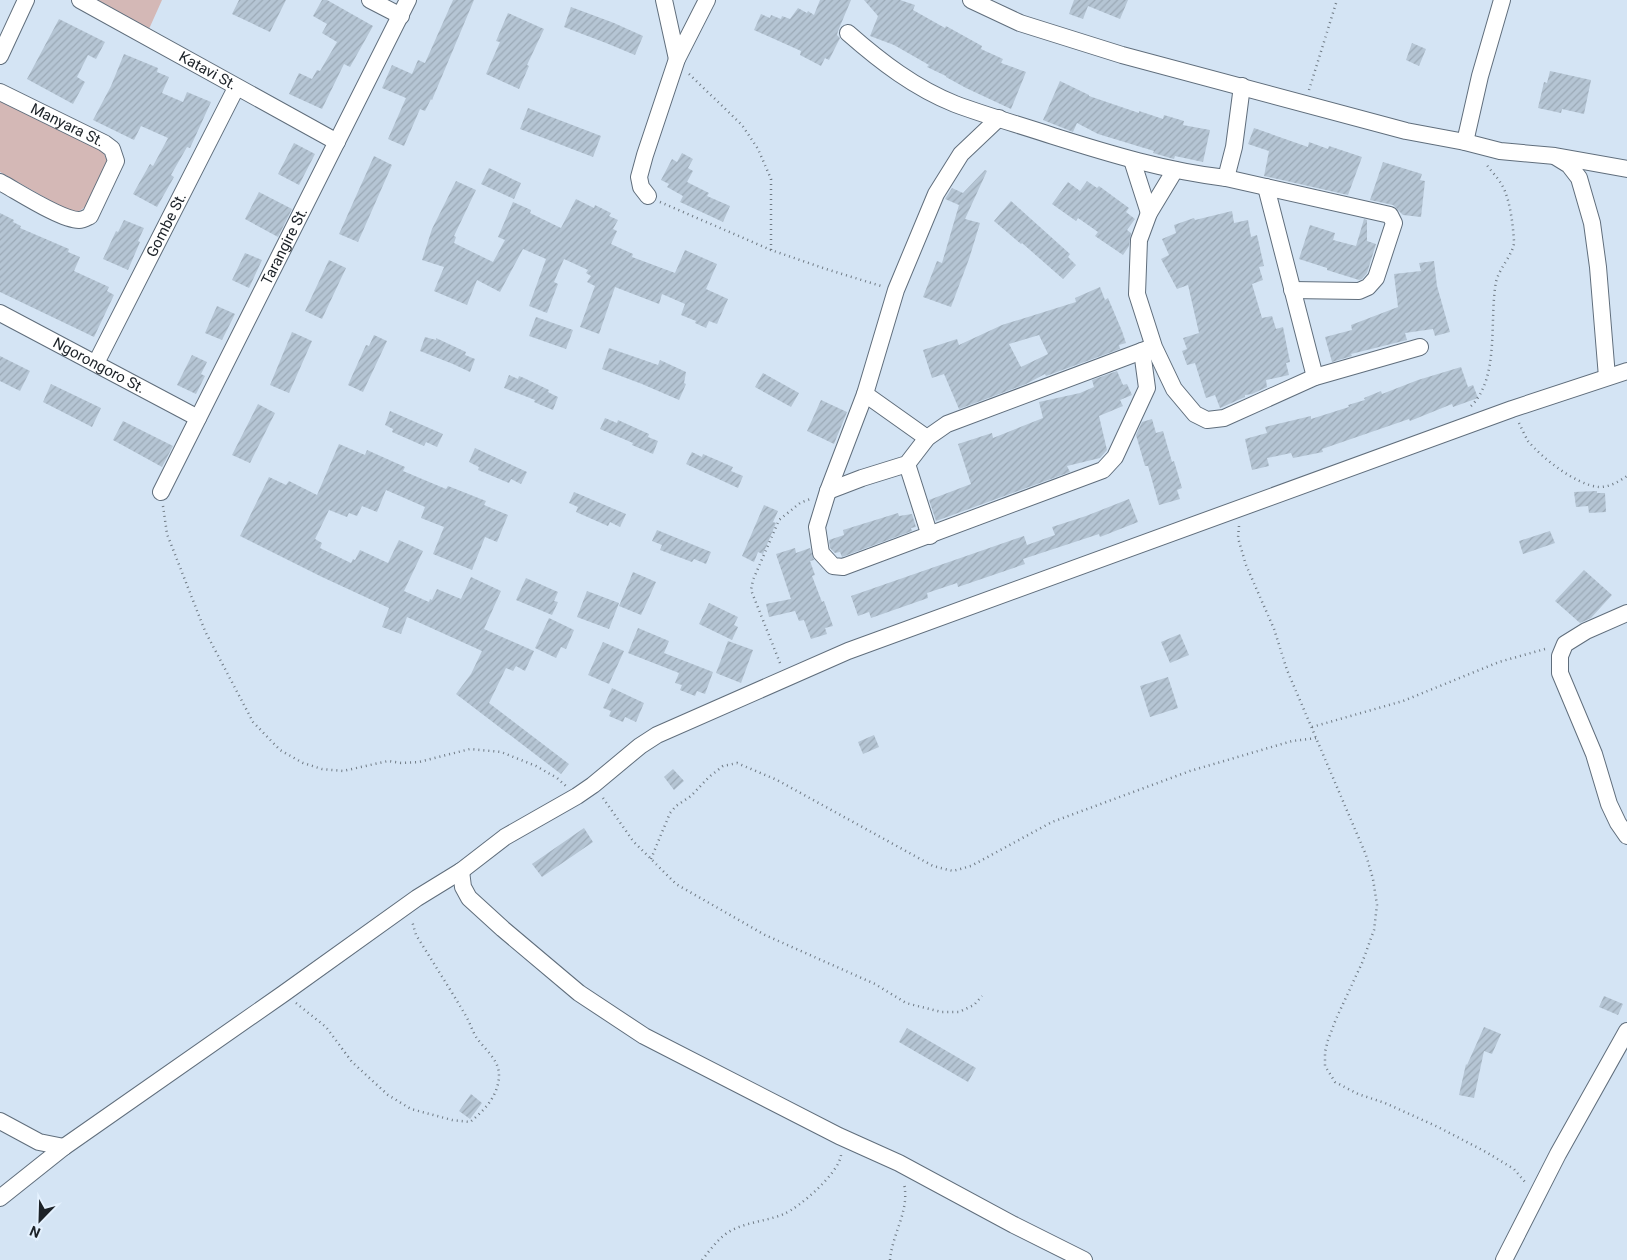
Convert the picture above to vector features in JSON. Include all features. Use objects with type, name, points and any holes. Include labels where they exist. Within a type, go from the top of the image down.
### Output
[{"type":"street","points":[[0,56],[26,0]]},
{"type":"street","name":"Katavi St.","points":[[80,0],[236,88],[337,142]]},
{"type":"street","points":[[370,0],[400,16]]},
{"type":"street","name":"Tarangire St.","points":[[161,492],[408,0]]},
{"type":"street","points":[[664,0],[677,59]]},
{"type":"street","points":[[648,196],[641,187],[639,177],[677,59],[707,0]]},
{"type":"street","points":[[1471,143],[1480,76],[1502,0]]},
{"type":"street","points":[[979,2],[1020,23],[1122,54],[1406,131],[1471,143],[1500,151],[1555,156],[1627,169]]},
{"type":"street","points":[[848,33],[880,62],[902,76],[956,104],[1114,156],[1175,170],[1226,178],[1390,215],[1394,222],[1376,278],[1368,287],[1359,291],[1292,290]]},
{"type":"street","points":[[1226,178],[1234,147],[1242,86]]},
{"type":"street","name":"Gombe St.","points":[[96,363],[236,88]]},
{"type":"street","name":"Manyara St.","points":[[0,92],[104,142],[112,148],[116,161],[90,216],[84,219],[77,220],[60,214],[0,182]]},
{"type":"street","points":[[999,118],[961,154],[936,194],[896,290],[865,394],[828,491],[817,527],[821,553],[833,566],[843,567],[1103,470],[1116,458],[1147,388],[1148,349],[1137,294],[1138,240],[1148,213],[1175,170]]},
{"type":"street","points":[[1555,156],[1569,165],[1579,178],[1592,223],[1598,267],[1607,377]]},
{"type":"street","points":[[1132,160],[1148,213]]},
{"type":"street","points":[[1266,187],[1315,377]]},
{"type":"street","name":"Ngorongoro St.","points":[[0,313],[198,418]]},
{"type":"street","points":[[1148,349],[1174,389],[1195,414],[1207,420],[1224,418],[1315,377],[1420,348]]},
{"type":"street","points":[[828,491],[907,464],[927,438],[947,424],[1148,349]]},
{"type":"street","points":[[0,1198],[64,1147],[417,898],[461,871],[505,837],[577,796],[640,746],[657,735],[848,651],[1512,409],[1627,371]]},
{"type":"street","points":[[865,394],[927,438]]},
{"type":"street","points":[[907,464],[930,536]]},
{"type":"street","points":[[1627,613],[1586,631],[1565,644],[1560,656],[1560,673],[1594,754],[1609,804],[1627,836]]},
{"type":"street","points":[[461,871],[463,887],[469,898],[503,929],[579,993],[644,1036],[839,1136],[899,1163],[1014,1226],[1084,1260]]},
{"type":"street","points":[[1504,1260],[1558,1154],[1627,1031]]},
{"type":"street","points":[[0,1121],[39,1142],[64,1147]]},
{"type":"street","points":[[38,1168],[39,1142]]},
{"type":"path","points":[[1305,103],[1337,0]]},
{"type":"path","points":[[677,59],[691,77],[742,125],[758,149],[772,179],[771,250]]},
{"type":"path","points":[[1465,411],[1480,397],[1487,375],[1492,344],[1493,298],[1497,276],[1511,253],[1514,243],[1508,197],[1502,185],[1471,143]]},
{"type":"path","points":[[648,196],[662,204],[771,250],[896,290]]},
{"type":"path","points":[[1512,409],[1528,440],[1546,458],[1575,479],[1599,487],[1613,485],[1627,476]]},
{"type":"path","points":[[786,679],[751,590],[753,580],[779,520],[800,503],[828,491]]},
{"type":"path","points":[[161,492],[167,534],[205,631],[253,722],[280,750],[303,763],[322,769],[344,771],[388,761],[401,763],[419,762],[470,750],[501,752],[536,766],[558,778],[577,796]]},
{"type":"path","points":[[1243,508],[1238,538],[1246,565],[1274,629],[1287,670],[1366,855],[1373,879],[1377,905],[1374,930],[1365,955],[1328,1040],[1325,1052],[1325,1066],[1335,1082],[1344,1087],[1438,1127],[1514,1169],[1528,1186],[1535,1200]]},
{"type":"path","points":[[1312,727],[1403,701],[1499,662],[1565,644]]},
{"type":"path","points":[[651,859],[670,813],[723,766],[737,764],[776,780],[933,866],[953,871],[971,866],[1052,822],[1181,774],[1292,741],[1317,738]]},
{"type":"path","points":[[593,784],[633,841],[676,884],[765,935],[875,984],[906,1003],[941,1012],[959,1012],[974,1005],[982,996]]},
{"type":"path","points":[[283,994],[309,1012],[326,1027],[352,1062],[388,1095],[411,1109],[452,1120],[470,1122],[481,1113],[491,1100],[497,1088],[499,1074],[491,1054],[476,1037],[466,1017],[416,935],[412,924],[417,898]]},
{"type":"path","points":[[702,1260],[718,1241],[732,1230],[785,1214],[812,1194],[841,1160],[842,1148],[839,1136]]},
{"type":"path","points":[[890,1260],[891,1250],[903,1215],[906,1190],[899,1163]]},
{"type":"shaded area","points":[[97,0],[162,0],[149,29]]},
{"type":"shaded area","points":[[0,98],[103,151],[107,161],[106,168],[91,198],[79,211],[67,210],[0,172]]},
{"type":"building","points":[[239,0],[286,0],[270,32],[232,14]]},
{"type":"building","points":[[322,0],[327,0],[373,26],[350,67],[344,64],[322,109],[289,94],[299,73],[312,79],[317,70],[320,71],[337,42],[322,33],[327,24],[313,16]]},
{"type":"building","points":[[453,0],[474,0],[432,100],[425,111],[420,109],[404,146],[388,139],[406,98],[382,88],[392,65],[412,74],[418,60],[425,63]]},
{"type":"building","points":[[820,0],[851,0],[838,31],[837,35],[840,38],[829,60],[825,58],[821,66],[800,55],[801,51],[754,30],[761,14],[770,18],[771,15],[781,19],[782,16],[790,19],[798,8],[814,15]]},
{"type":"building","points":[[864,0],[900,0],[915,5],[913,10],[982,46],[981,49],[1003,59],[1001,63],[1026,72],[1011,109],[927,67],[929,65],[894,45],[870,36],[878,16]]},
{"type":"building","points":[[1074,0],[1128,0],[1120,19],[1088,6],[1083,19],[1069,14]]},
{"type":"building","points":[[571,7],[643,36],[635,55],[564,27]]},
{"type":"building","points":[[508,13],[544,29],[527,65],[529,66],[519,89],[486,74],[500,42],[496,41]]},
{"type":"building","points":[[59,19],[105,42],[96,59],[88,55],[77,77],[85,82],[73,104],[27,79]]},
{"type":"building","points":[[1412,43],[1426,49],[1419,66],[1406,60]]},
{"type":"building","points":[[124,54],[158,68],[157,72],[169,77],[162,93],[183,102],[187,92],[211,102],[190,148],[187,147],[171,175],[174,177],[157,207],[133,194],[150,164],[153,166],[168,138],[141,126],[134,140],[93,120],[111,86]]},
{"type":"building","points":[[1550,71],[1591,80],[1584,114],[1562,109],[1561,113],[1538,108],[1544,82],[1547,83]]},
{"type":"building","points":[[1060,81],[1089,96],[1139,113],[1139,111],[1163,119],[1164,115],[1184,121],[1183,125],[1210,130],[1203,162],[1175,156],[1174,159],[1153,153],[1154,151],[1098,134],[1077,123],[1073,132],[1043,120]]},
{"type":"building","points":[[528,108],[601,136],[593,157],[520,129]]},
{"type":"building","points":[[1254,128],[1308,147],[1309,142],[1328,149],[1329,146],[1362,157],[1348,195],[1264,176],[1269,151],[1248,144]]},
{"type":"building","points":[[294,143],[315,154],[299,185],[278,174]]},
{"type":"building","points":[[682,153],[693,159],[688,168],[693,171],[687,182],[709,193],[707,196],[730,206],[723,222],[680,202],[683,196],[667,187],[669,184],[661,180],[672,159],[677,162]]},
{"type":"building","points":[[374,156],[392,165],[358,242],[339,234]]},
{"type":"building","points":[[1383,162],[1422,174],[1420,180],[1425,181],[1421,217],[1403,215],[1393,205],[1370,200]]},
{"type":"building","points":[[489,168],[521,183],[514,199],[481,184]]},
{"type":"building","points":[[985,170],[987,171],[965,219],[980,223],[951,307],[923,297],[937,261],[942,263],[959,205],[945,199],[952,188],[963,193]]},
{"type":"building","points":[[456,181],[476,190],[454,236],[456,237],[454,243],[493,262],[505,240],[498,237],[513,202],[531,210],[530,213],[561,228],[576,199],[594,208],[595,205],[611,213],[609,216],[618,220],[613,229],[617,231],[611,244],[633,254],[632,257],[675,273],[685,250],[717,264],[706,289],[728,299],[717,324],[709,321],[706,328],[695,323],[696,321],[681,315],[685,304],[662,294],[659,304],[615,287],[599,334],[580,327],[595,286],[587,282],[591,276],[586,273],[588,270],[564,259],[554,282],[558,284],[547,313],[529,306],[546,259],[523,249],[500,292],[477,280],[467,305],[434,291],[444,267],[422,260],[432,229]]},
{"type":"building","points":[[1087,181],[1097,188],[1099,186],[1129,208],[1126,212],[1135,219],[1127,230],[1131,233],[1129,246],[1123,255],[1095,236],[1098,232],[1078,218],[1076,221],[1052,204],[1068,182],[1080,191]]},
{"type":"building","points":[[259,192],[292,209],[278,237],[245,219]]},
{"type":"building","points":[[1011,201],[1070,254],[1068,257],[1076,265],[1063,279],[994,221]]},
{"type":"building","points":[[1232,211],[1234,223],[1248,220],[1251,237],[1257,235],[1264,266],[1259,267],[1263,280],[1252,284],[1262,318],[1272,316],[1276,329],[1283,327],[1290,362],[1286,363],[1289,375],[1266,380],[1267,387],[1245,395],[1245,397],[1220,408],[1215,395],[1206,398],[1195,363],[1187,365],[1182,351],[1187,349],[1183,338],[1199,333],[1188,285],[1177,289],[1161,259],[1169,255],[1162,239],[1176,233],[1174,225],[1194,218],[1195,220]]},
{"type":"building","points":[[0,213],[14,220],[13,222],[21,226],[20,228],[69,249],[68,252],[80,257],[74,271],[109,287],[107,291],[114,295],[94,337],[0,292]]},
{"type":"building","points":[[1364,219],[1367,220],[1367,241],[1376,244],[1367,273],[1362,279],[1359,280],[1327,270],[1327,268],[1299,259],[1310,225],[1335,233],[1333,240],[1356,246]]},
{"type":"building","points":[[124,220],[144,228],[128,270],[103,259],[116,231],[118,232]]},
{"type":"building","points":[[245,253],[262,260],[249,288],[232,280]]},
{"type":"building","points":[[329,260],[346,268],[322,319],[305,311]]},
{"type":"building","points":[[1434,261],[1437,286],[1450,332],[1435,336],[1433,329],[1405,333],[1407,340],[1351,354],[1352,356],[1332,362],[1325,337],[1352,330],[1351,325],[1398,307],[1394,274],[1421,271],[1419,263]]},
{"type":"building","points":[[1100,287],[1105,300],[1108,298],[1126,343],[1119,345],[1120,349],[1046,376],[1045,374],[1026,384],[959,409],[944,374],[932,378],[923,350],[957,339],[959,345],[1002,325],[1076,302],[1075,298]],"holes":[[[1039,335],[1048,354],[1021,367],[1009,344]]]},
{"type":"building","points":[[217,306],[235,314],[222,340],[205,333]]},
{"type":"building","points":[[536,317],[573,330],[566,349],[529,336]]},
{"type":"building","points":[[292,332],[312,341],[289,393],[270,385]]},
{"type":"building","points":[[374,335],[387,341],[363,392],[348,385],[366,345],[369,346]]},
{"type":"building","points":[[425,337],[436,340],[436,338],[466,352],[465,355],[475,359],[470,372],[420,351]]},
{"type":"building","points":[[609,348],[658,365],[660,360],[686,372],[684,383],[686,384],[679,400],[602,369]]},
{"type":"building","points":[[192,355],[207,362],[201,374],[205,376],[196,394],[177,385]]},
{"type":"building","points":[[0,356],[30,371],[20,391],[0,381]]},
{"type":"building","points":[[1461,367],[1468,387],[1473,385],[1478,398],[1453,407],[1452,404],[1410,421],[1409,419],[1322,449],[1323,452],[1293,458],[1291,453],[1267,458],[1269,466],[1252,470],[1245,439],[1267,433],[1265,427],[1311,416],[1311,419],[1349,407],[1348,405],[1365,400],[1364,398],[1381,391],[1382,394],[1418,380]]},
{"type":"building","points":[[1117,371],[1123,385],[1127,384],[1132,395],[1120,400],[1123,406],[1099,416],[1107,450],[1100,458],[1067,466],[1070,472],[936,521],[929,500],[971,484],[958,444],[992,433],[993,438],[1043,418],[1039,402],[1080,393],[1094,387],[1092,380]]},
{"type":"building","points":[[763,373],[799,393],[791,407],[755,387]]},
{"type":"building","points":[[509,375],[518,379],[519,376],[524,378],[549,390],[548,392],[558,397],[553,410],[534,402],[535,400],[504,388]]},
{"type":"building","points":[[51,384],[101,408],[92,427],[43,402]]},
{"type":"building","points":[[821,400],[847,412],[834,444],[807,431]]},
{"type":"building","points":[[258,404],[275,413],[250,463],[232,455]]},
{"type":"building","points":[[390,411],[443,434],[437,447],[426,442],[424,446],[392,432],[393,429],[385,425]]},
{"type":"building","points":[[605,418],[617,423],[618,420],[649,434],[648,437],[658,441],[653,454],[600,429]]},
{"type":"building","points":[[1152,419],[1156,433],[1163,431],[1182,488],[1177,490],[1180,499],[1159,505],[1148,466],[1145,466],[1136,435],[1142,422]]},
{"type":"building","points":[[123,421],[173,446],[162,467],[113,440]]},
{"type":"building","points":[[339,444],[365,455],[367,450],[405,467],[403,471],[446,489],[448,486],[486,501],[484,505],[508,515],[497,542],[485,537],[472,570],[433,554],[444,527],[421,518],[425,507],[386,490],[377,512],[362,506],[357,516],[349,513],[347,517],[329,510],[315,539],[322,543],[320,548],[351,563],[353,559],[355,560],[360,550],[388,563],[399,540],[423,551],[404,591],[429,602],[430,599],[432,600],[437,589],[461,599],[471,577],[501,591],[484,629],[534,651],[525,671],[516,666],[513,671],[506,668],[489,703],[569,764],[561,774],[456,694],[471,674],[482,651],[407,617],[401,634],[382,627],[389,608],[240,536],[269,477],[286,485],[289,481],[317,495]]},
{"type":"building","points":[[475,448],[527,472],[521,484],[511,479],[509,483],[478,470],[479,467],[469,462]]},
{"type":"building","points":[[692,452],[702,457],[703,454],[733,467],[731,471],[743,476],[738,488],[686,464]]},
{"type":"building","points":[[1597,491],[1597,493],[1605,493],[1606,512],[1589,513],[1588,506],[1576,507],[1574,492]]},
{"type":"building","points":[[574,492],[626,514],[620,527],[610,522],[608,526],[576,512],[578,507],[569,503]]},
{"type":"building","points":[[1129,499],[1138,522],[1100,537],[1099,534],[1023,559],[1025,564],[958,587],[957,583],[927,593],[928,598],[871,618],[869,612],[858,616],[851,596],[1024,536],[1027,545],[1055,535],[1052,527]]},
{"type":"building","points":[[764,505],[778,511],[773,522],[776,523],[763,554],[758,552],[754,562],[742,556]]},
{"type":"building","points":[[898,513],[899,516],[912,514],[916,527],[911,528],[912,531],[842,557],[840,552],[835,553],[830,548],[829,540],[844,535],[843,530]]},
{"type":"building","points":[[657,530],[711,552],[706,564],[694,559],[692,562],[660,550],[662,545],[652,541]]},
{"type":"building","points":[[1550,531],[1555,543],[1523,554],[1519,541]]},
{"type":"building","points":[[795,548],[796,553],[810,548],[814,560],[810,561],[815,575],[812,576],[833,626],[825,628],[827,634],[811,639],[804,620],[799,621],[795,611],[769,617],[766,604],[791,599],[776,554]]},
{"type":"building","points":[[1584,570],[1612,595],[1591,618],[1580,623],[1555,601]]},
{"type":"building","points":[[633,572],[656,582],[641,615],[619,606]]},
{"type":"building","points":[[526,578],[558,592],[554,601],[558,602],[552,615],[516,600]]},
{"type":"building","points":[[587,591],[619,603],[609,629],[577,617]]},
{"type":"building","points":[[709,603],[738,617],[734,625],[738,627],[732,640],[699,624]]},
{"type":"building","points":[[549,618],[574,630],[566,649],[561,647],[556,658],[535,648]]},
{"type":"building","points":[[638,628],[669,641],[664,653],[713,672],[705,694],[697,691],[695,696],[680,690],[682,685],[675,683],[679,673],[628,653]]},
{"type":"building","points":[[1180,634],[1189,655],[1170,663],[1161,642]]},
{"type":"building","points":[[728,641],[753,650],[741,683],[716,673]]},
{"type":"building","points":[[603,642],[624,651],[609,684],[588,675]]},
{"type":"building","points":[[1168,677],[1178,708],[1150,717],[1140,686]]},
{"type":"building","points":[[612,688],[644,703],[636,722],[625,717],[623,722],[609,716],[611,711],[603,708]]},
{"type":"building","points":[[874,735],[879,747],[863,754],[858,742]]},
{"type":"building","points":[[673,769],[684,781],[674,790],[664,777]]},
{"type":"building","points":[[584,828],[593,842],[542,877],[532,864]]},
{"type":"building","points":[[1604,996],[1623,1004],[1618,1015],[1599,1007]]},
{"type":"building","points":[[1484,1027],[1501,1034],[1492,1054],[1484,1051],[1474,1098],[1459,1095],[1466,1064]]},
{"type":"building","points":[[907,1028],[976,1068],[968,1082],[899,1042]]},
{"type":"building","points":[[471,1094],[482,1103],[470,1119],[459,1111]]}]
